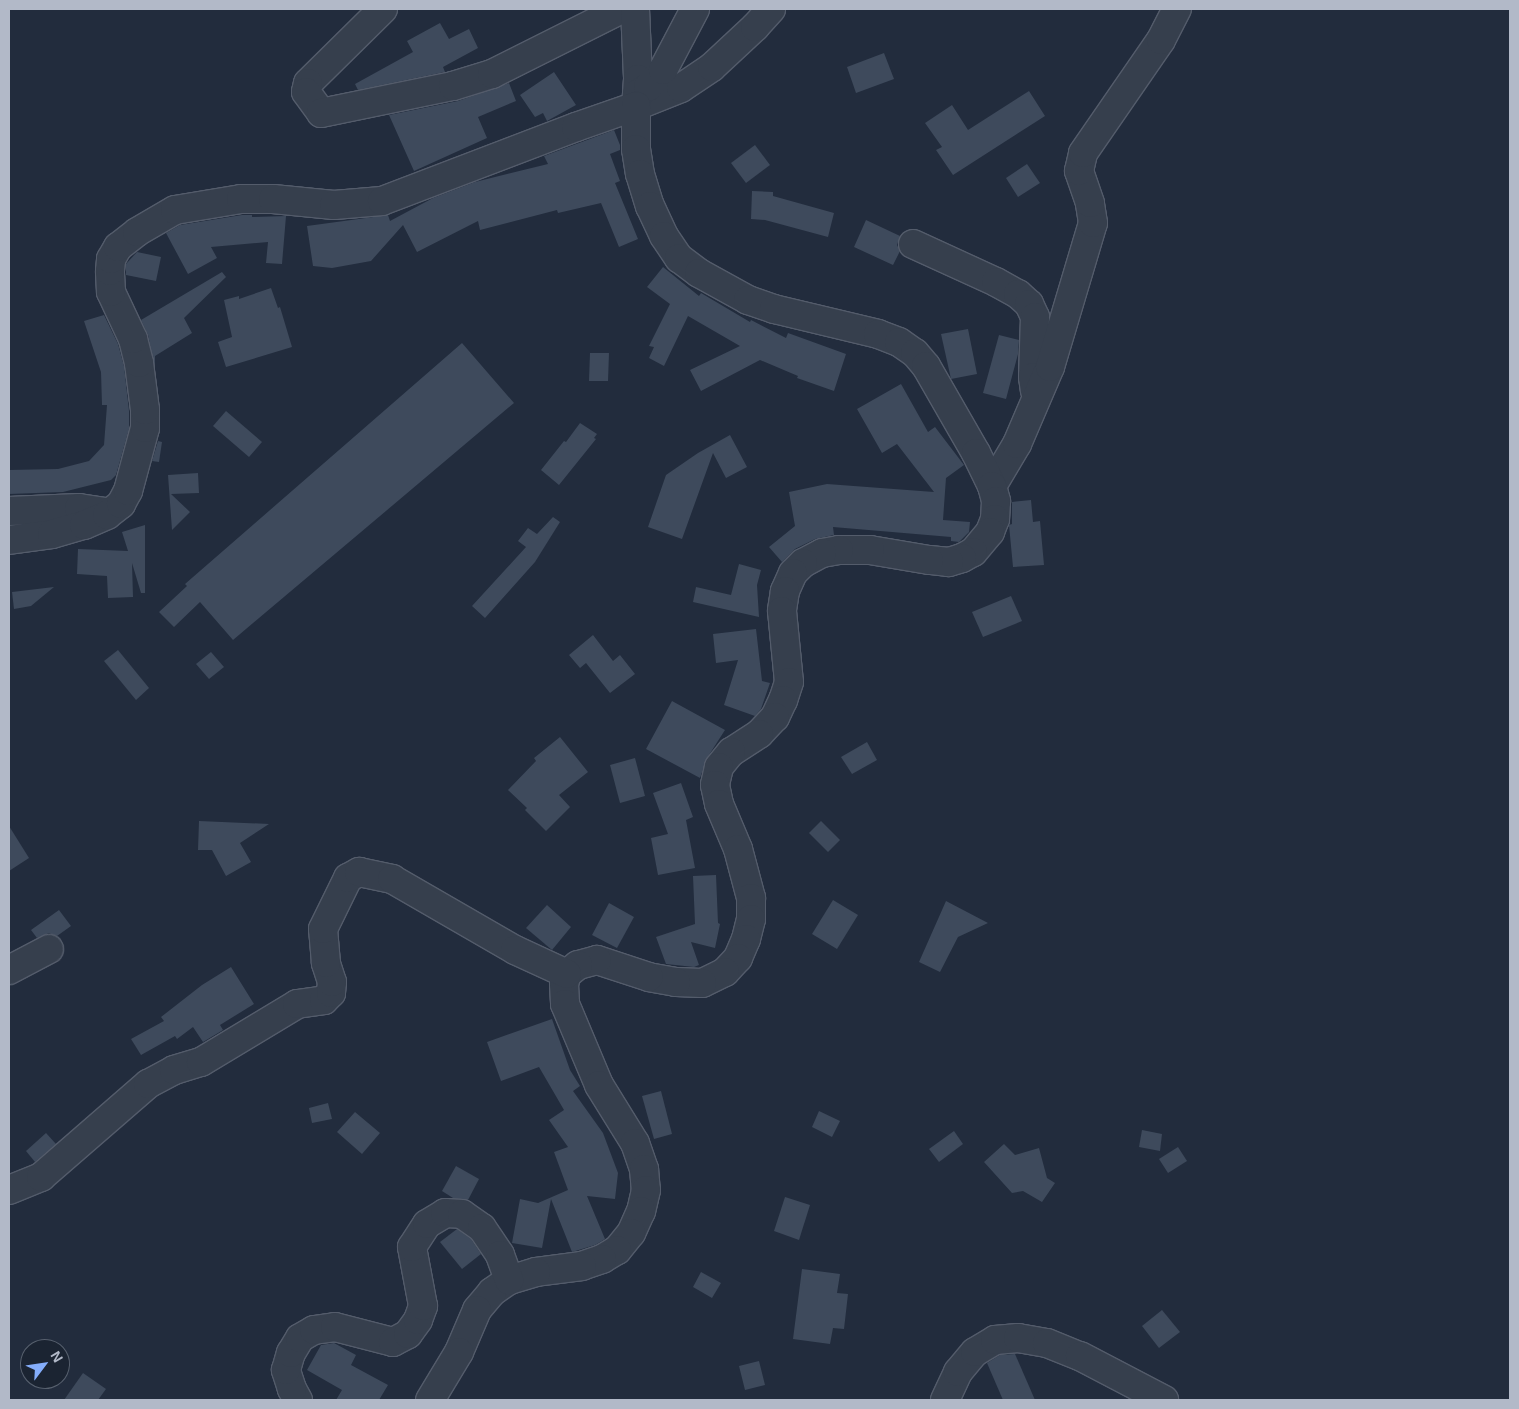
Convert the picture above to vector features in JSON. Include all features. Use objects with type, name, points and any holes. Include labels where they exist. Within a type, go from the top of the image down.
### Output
[{"type":"street","points":[[383,9],[308,83],[306,92],[320,113],[453,86],[492,74],[622,9]]},
{"type":"street","points":[[430,1400],[459,1352],[477,1310],[492,1292],[509,1280],[536,1272],[582,1266],[602,1259],[617,1250],[631,1233],[642,1211],[646,1190],[644,1170],[635,1143],[598,1085],[565,1004],[564,984],[567,974],[578,965],[597,960],[676,982],[702,983],[725,972],[738,958],[746,939],[751,919],[751,898],[738,849],[719,804],[715,785],[719,767],[731,752],[759,734],[775,717],[783,700],[788,682],[782,611],[784,591],[793,573],[803,563],[822,553],[839,550],[870,550],[949,562],[974,552],[990,532],[995,520],[996,501],[992,486],[976,453],[926,366],[915,353],[899,342],[878,334],[809,318],[748,300],[699,273],[679,258],[661,228],[640,174],[636,149],[635,9]]},
{"type":"street","points":[[637,100],[663,70],[695,9]]},
{"type":"street","points":[[9,540],[52,534],[84,526],[110,513],[121,504],[128,491],[145,428],[139,363],[133,339],[111,292],[111,259],[127,238],[153,221],[175,210],[234,200],[272,199],[334,205],[382,200],[576,127],[637,100],[681,88],[712,67],[755,27],[771,9]]},
{"type":"street","points":[[992,486],[1017,444],[1050,367],[1094,223],[1090,203],[1079,171],[1083,153],[1162,40],[1177,9]]},
{"type":"street","points":[[913,244],[996,282],[1018,294],[1029,304],[1035,317],[1033,377],[1036,400]]},
{"type":"street","points":[[9,511],[79,508],[110,513]]},
{"type":"street","points":[[9,1190],[41,1176],[148,1084],[174,1070],[201,1062],[297,1004],[324,1000],[332,992],[332,982],[326,963],[323,929],[348,878],[359,872],[392,879],[516,950],[567,974]]},
{"type":"street","points":[[9,970],[49,949]]},
{"type":"street","points":[[298,1400],[286,1370],[291,1353],[300,1338],[314,1330],[335,1327],[393,1342],[408,1334],[418,1320],[423,1306],[412,1247],[427,1224],[445,1213],[462,1214],[482,1228],[500,1255],[509,1280]]},
{"type":"street","points":[[945,1400],[958,1372],[975,1352],[995,1340],[1018,1338],[1047,1343],[1080,1356],[1164,1400]]},
{"type":"building","points":[[440,23],[449,39],[469,29],[478,48],[443,67],[445,72],[358,90],[355,84],[413,52],[407,41]]},
{"type":"building","points":[[884,53],[894,79],[856,93],[847,67]]},
{"type":"building","points":[[554,72],[576,105],[547,121],[543,113],[535,117],[520,95]]},
{"type":"building","points":[[509,83],[516,101],[478,117],[487,138],[414,171],[389,115],[458,101]]},
{"type":"building","points":[[1029,91],[1045,116],[953,175],[936,150],[942,147],[925,123],[952,105],[968,130]]},
{"type":"building","points":[[614,130],[620,145],[620,150],[610,154],[620,181],[615,183],[638,239],[619,247],[601,203],[558,213],[557,210],[480,230],[478,221],[417,252],[403,225],[371,261],[332,268],[313,266],[307,226],[388,215],[390,221],[433,198],[475,182],[548,164],[544,156]]},
{"type":"building","points":[[755,145],[770,165],[746,183],[731,163]]},
{"type":"building","points":[[1027,164],[1040,183],[1018,197],[1006,178]]},
{"type":"building","points":[[752,191],[773,192],[773,196],[834,213],[828,237],[765,220],[751,219]]},
{"type":"building","points":[[252,215],[252,217],[286,216],[282,264],[266,263],[268,242],[211,247],[217,258],[188,274],[166,233],[180,225]]},
{"type":"building","points":[[866,220],[900,236],[897,245],[900,251],[893,265],[854,247]]},
{"type":"building","points":[[137,252],[161,257],[156,281],[126,275],[126,264]]},
{"type":"building","points":[[663,267],[699,296],[701,293],[750,322],[751,320],[786,338],[788,333],[846,354],[834,391],[797,378],[798,376],[760,360],[701,391],[690,370],[740,346],[688,316],[664,366],[649,358],[654,347],[649,346],[670,304],[647,287]]},
{"type":"building","points":[[222,272],[226,277],[184,318],[192,333],[155,356],[155,368],[148,335],[141,320]]},
{"type":"building","points":[[271,288],[278,308],[280,307],[292,347],[226,367],[218,342],[232,337],[224,300],[239,296],[239,299]]},
{"type":"building","points":[[104,315],[118,344],[124,366],[129,411],[129,429],[116,475],[111,480],[63,492],[9,494],[9,470],[58,469],[89,461],[104,445],[107,405],[102,405],[101,372],[84,321]]},
{"type":"building","points":[[968,329],[977,374],[951,379],[941,334]]},
{"type":"building","points":[[999,335],[1019,340],[1018,354],[1006,399],[983,393]]},
{"type":"building","points":[[462,343],[514,403],[233,640],[200,602],[174,627],[159,612],[187,586],[185,584]]},
{"type":"building","points":[[590,353],[609,353],[608,381],[589,381]]},
{"type":"building","points":[[901,384],[928,432],[935,427],[964,465],[946,478],[943,520],[970,522],[969,532],[959,542],[951,541],[951,537],[833,527],[834,535],[815,539],[795,549],[782,562],[769,547],[795,526],[789,492],[827,484],[934,492],[897,444],[882,453],[857,409]]},
{"type":"building","points":[[226,411],[262,442],[249,457],[213,426]]},
{"type":"building","points":[[580,423],[597,434],[594,438],[596,439],[559,485],[541,470]]},
{"type":"building","points":[[730,435],[747,467],[726,478],[713,453],[682,539],[648,527],[666,475],[698,453]]},
{"type":"building","points":[[158,441],[162,442],[159,462],[152,461]]},
{"type":"building","points":[[198,473],[199,493],[171,494],[190,512],[172,530],[168,475]]},
{"type":"building","points":[[1031,500],[1033,522],[1040,521],[1044,565],[1013,567],[1009,525],[1012,524],[1012,502]]},
{"type":"building","points":[[553,517],[560,522],[535,562],[485,618],[472,606],[526,547],[518,541],[528,528],[537,534]]},
{"type":"building","points":[[145,525],[145,593],[141,593],[132,563],[133,597],[108,598],[107,576],[77,574],[78,549],[128,551],[122,532]]},
{"type":"building","points":[[739,564],[761,570],[757,585],[759,617],[693,602],[696,587],[731,595]]},
{"type":"building","points":[[54,587],[31,606],[14,609],[12,592]]},
{"type":"building","points":[[1011,596],[1022,621],[983,637],[972,612]]},
{"type":"building","points":[[756,629],[762,681],[770,683],[761,709],[755,716],[724,705],[738,660],[716,663],[713,634]]},
{"type":"building","points":[[593,635],[613,661],[620,655],[635,674],[610,693],[586,663],[580,668],[569,655]]},
{"type":"building","points":[[118,650],[149,688],[136,700],[104,661]]},
{"type":"building","points":[[211,652],[224,667],[209,679],[196,664]]},
{"type":"building","points":[[672,701],[725,730],[707,758],[700,778],[646,749]]},
{"type":"building","points":[[560,737],[588,772],[559,795],[570,807],[546,831],[525,810],[527,808],[508,790],[536,761],[534,758]]},
{"type":"building","points":[[867,742],[877,760],[852,774],[841,757]]},
{"type":"building","points":[[635,758],[645,796],[620,803],[610,765]]},
{"type":"building","points":[[681,783],[693,817],[686,820],[695,868],[658,875],[651,838],[668,834],[653,793]]},
{"type":"building","points":[[199,821],[269,824],[240,843],[251,862],[226,876],[212,850],[198,850]]},
{"type":"building","points":[[821,821],[840,840],[828,852],[809,833]]},
{"type":"building","points":[[9,826],[29,858],[9,871]]},
{"type":"building","points":[[716,875],[718,923],[720,924],[715,948],[691,942],[699,965],[694,967],[666,964],[656,937],[695,924],[693,876]]},
{"type":"building","points":[[833,900],[858,915],[837,949],[812,934]]},
{"type":"building","points":[[946,901],[988,923],[958,937],[940,972],[919,962]]},
{"type":"building","points":[[609,903],[634,917],[617,948],[592,935]]},
{"type":"building","points":[[547,905],[571,927],[552,950],[526,928]]},
{"type":"building","points":[[59,910],[71,926],[57,936],[49,933],[37,938],[31,930]]},
{"type":"building","points":[[231,967],[254,1004],[220,1025],[223,1030],[203,1042],[193,1027],[177,1039],[175,1036],[141,1055],[131,1039],[164,1021],[161,1017],[202,985]]},
{"type":"building","points":[[552,1019],[570,1070],[580,1086],[573,1091],[603,1133],[618,1173],[615,1199],[587,1196],[605,1239],[595,1245],[572,1252],[551,1199],[542,1248],[512,1243],[520,1199],[538,1203],[568,1190],[554,1152],[568,1147],[549,1120],[564,1110],[539,1067],[501,1081],[487,1042]]},
{"type":"building","points":[[661,1091],[672,1134],[654,1139],[642,1096]]},
{"type":"building","points":[[328,1103],[332,1119],[312,1123],[309,1108]]},
{"type":"building","points":[[819,1111],[840,1121],[832,1137],[812,1127]]},
{"type":"building","points":[[355,1112],[380,1133],[362,1154],[337,1132]]},
{"type":"building","points":[[1142,1130],[1162,1134],[1160,1151],[1139,1147]]},
{"type":"building","points":[[954,1131],[963,1144],[939,1162],[929,1149]]},
{"type":"building","points":[[46,1133],[56,1144],[35,1162],[26,1151]]},
{"type":"building","points":[[1004,1144],[1015,1155],[1039,1148],[1047,1178],[1055,1183],[1042,1202],[1023,1191],[1012,1193],[984,1162]]},
{"type":"building","points":[[1178,1147],[1187,1161],[1168,1173],[1159,1159]]},
{"type":"building","points":[[456,1166],[479,1179],[468,1200],[453,1198],[442,1191]]},
{"type":"building","points":[[785,1197],[810,1205],[799,1240],[774,1231]]},
{"type":"building","points":[[457,1229],[471,1239],[481,1254],[462,1269],[440,1242]]},
{"type":"building","points":[[802,1269],[840,1274],[837,1293],[848,1294],[844,1329],[833,1328],[830,1344],[793,1339]]},
{"type":"building","points":[[701,1272],[721,1283],[712,1298],[693,1287]]},
{"type":"building","points":[[1162,1310],[1180,1332],[1159,1348],[1142,1326]]},
{"type":"building","points":[[334,1343],[356,1355],[351,1365],[388,1385],[379,1400],[336,1400],[342,1390],[307,1370],[321,1345]]},
{"type":"building","points":[[1015,1354],[1035,1400],[1003,1400],[987,1363],[1000,1355]]},
{"type":"building","points":[[759,1361],[765,1385],[745,1390],[739,1366]]},
{"type":"building","points":[[83,1373],[106,1389],[98,1400],[64,1400]]}]
